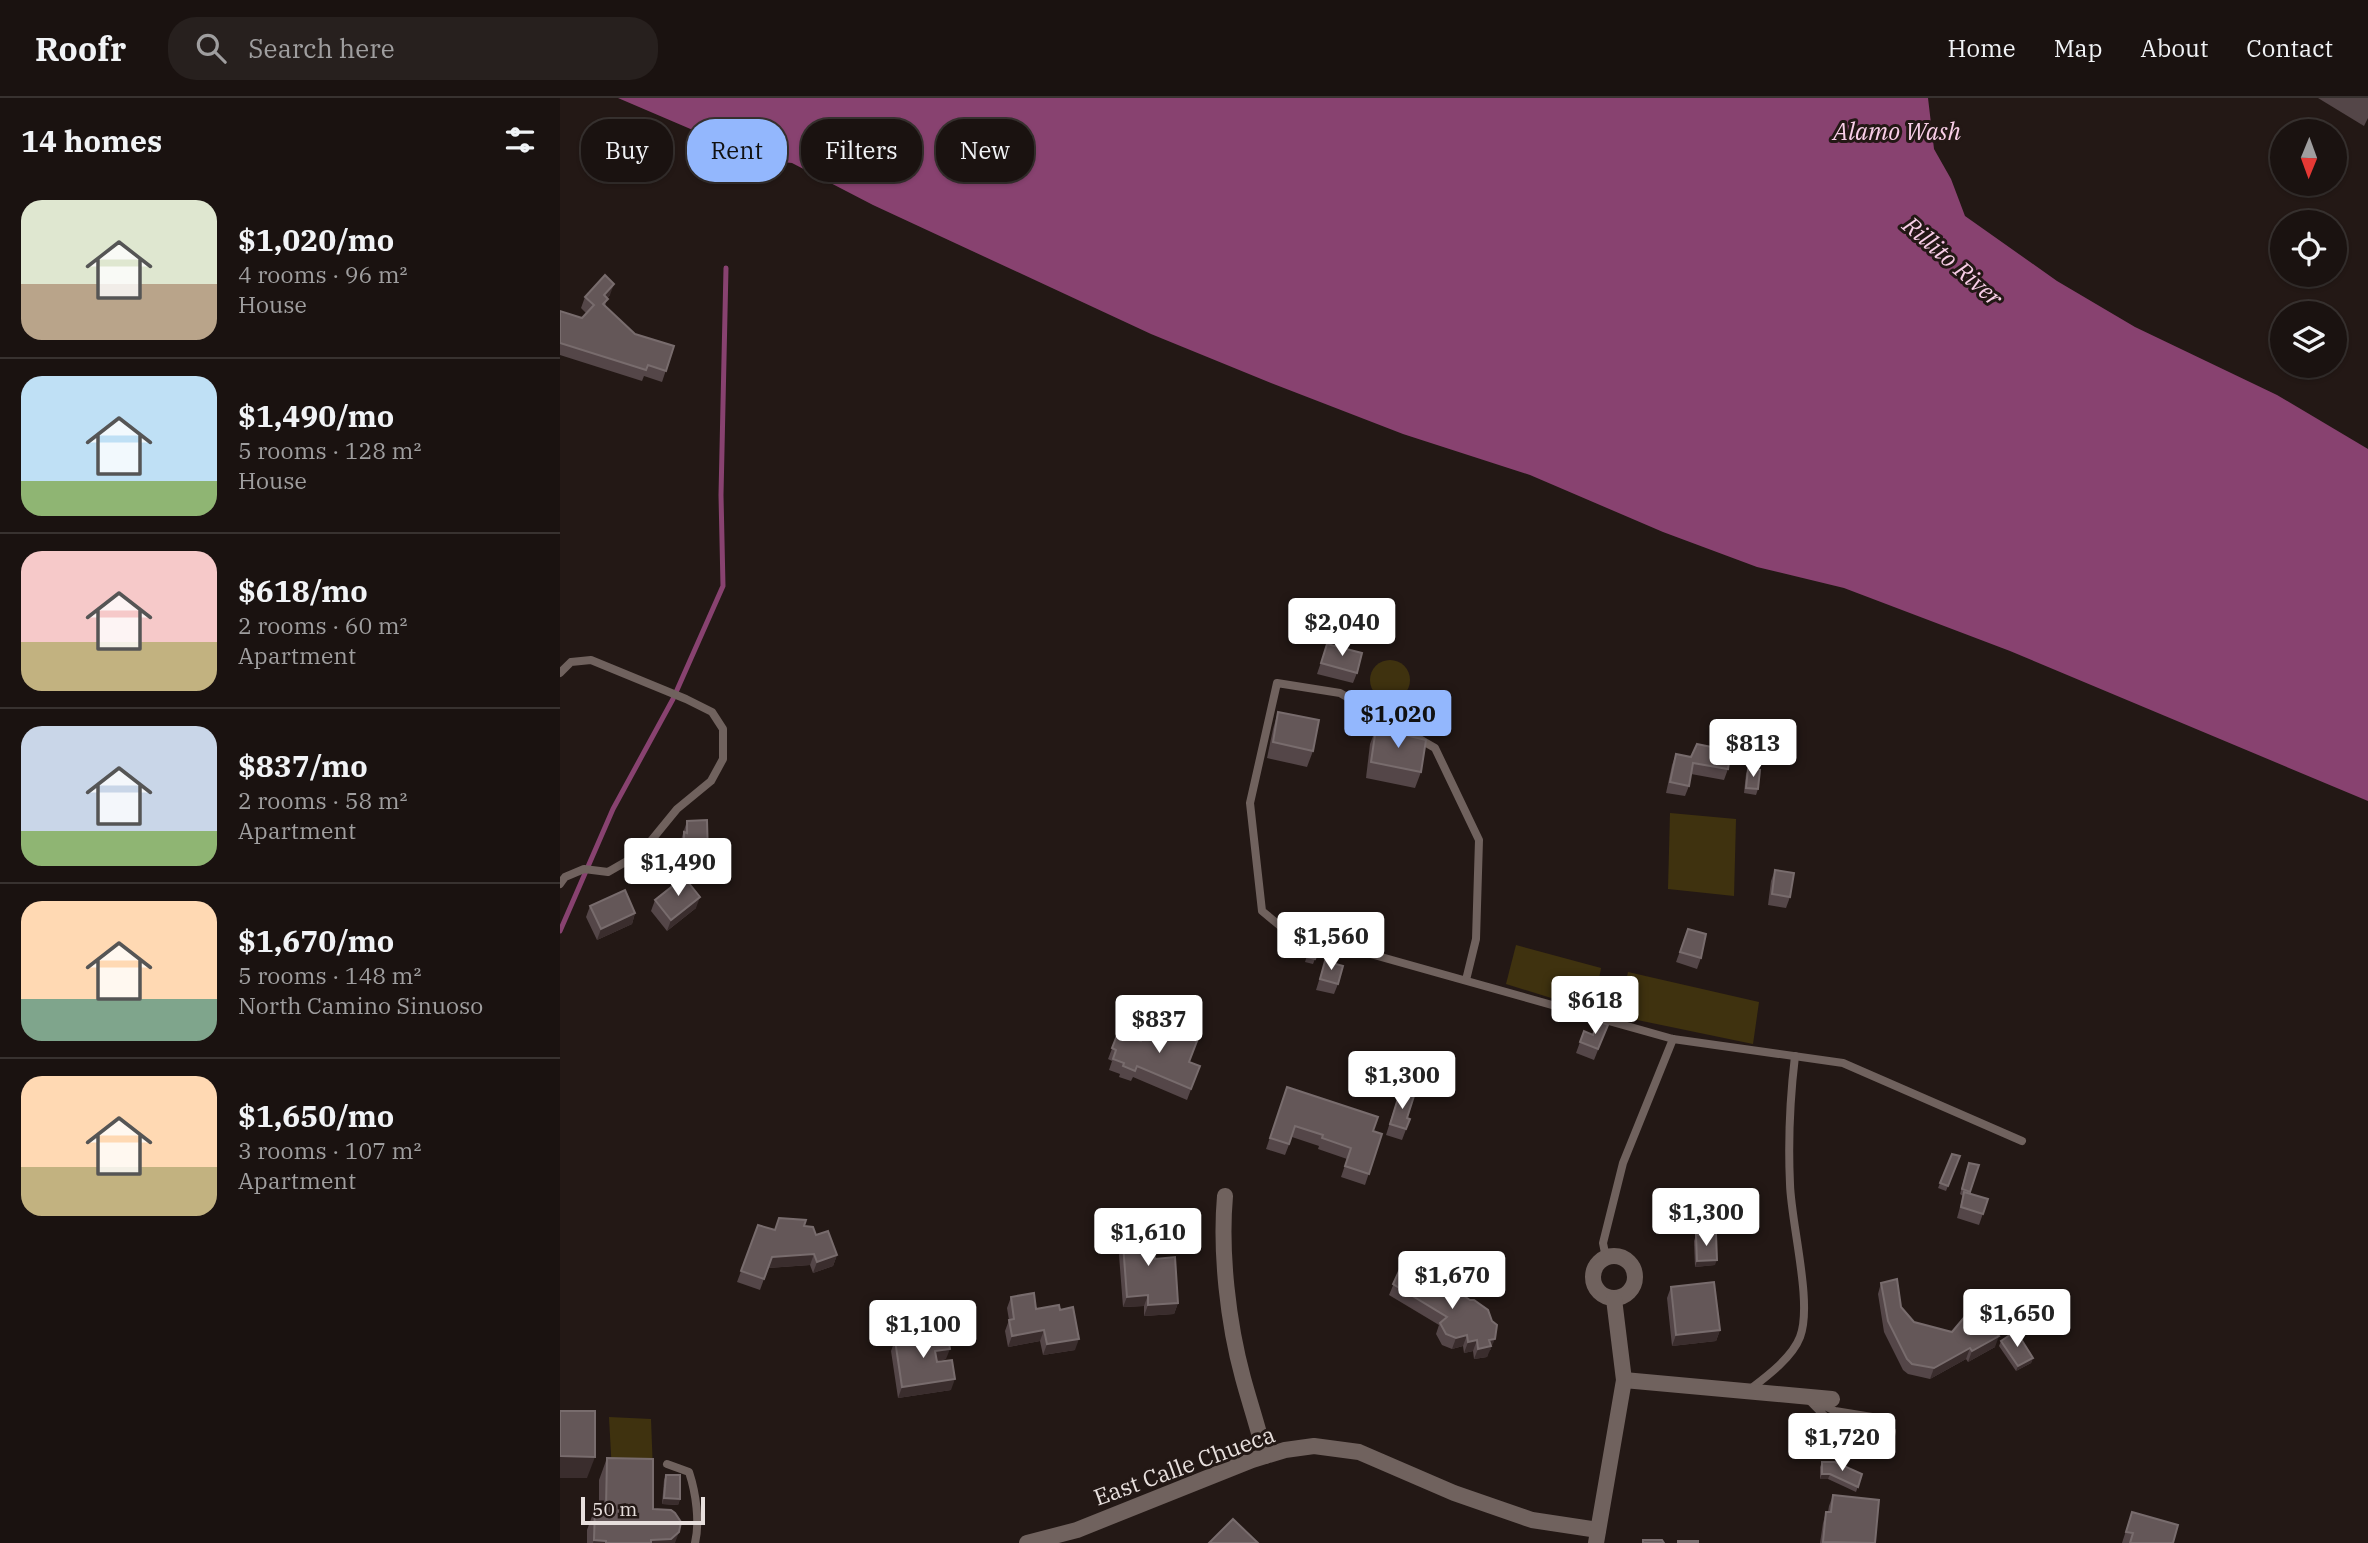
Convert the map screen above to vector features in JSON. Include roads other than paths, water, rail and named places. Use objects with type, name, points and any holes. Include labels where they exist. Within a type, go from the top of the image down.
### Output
[{"type":"street","points":[[1225,1195],[1223,1227],[1233,1334],[1265,1456]]},
{"type":"street","points":[[1606,1258],[1626,1259],[1634,1270],[1631,1290],[1614,1299],[1600,1293],[1593,1281],[1595,1267],[1606,1258]]},
{"type":"street","points":[[1597,1536],[1624,1380],[1614,1299]]},
{"type":"street","points":[[1624,1380],[1832,1399]]},
{"type":"street","name":"East Calle Chueca","points":[[1027,1543],[1077,1530],[1265,1456],[1314,1446],[1359,1452],[1454,1493],[1532,1520],[1597,1536]]},
{"type":"lane","points":[[560,673],[571,662],[591,660],[712,712],[723,730],[723,759],[710,781],[677,809],[641,853],[608,872],[584,869],[565,877],[560,884]]},
{"type":"lane","points":[[1466,980],[1476,939],[1479,840],[1435,748],[1340,693],[1277,683],[1250,803],[1262,911],[1285,930],[1673,1039],[1843,1062],[2022,1141]]},
{"type":"lane","points":[[1606,1258],[1603,1243],[1623,1163],[1673,1039]]},
{"type":"lane","points":[[1746,1392],[1778,1367],[1800,1337],[1805,1304],[1790,1184],[1790,1129],[1795,1056]]},
{"type":"lane","points":[[1807,1398],[1835,1411],[1872,1417],[1892,1431],[1889,1446],[1873,1454],[1849,1441],[1807,1398]]},
{"type":"lane","points":[[667,1464],[689,1472],[694,1486],[697,1534],[695,1543]]},
{"type":"water","points":[[618,98],[1928,98],[1934,149],[1951,179],[1965,216],[2057,281],[2135,327],[2277,395],[2368,449],[2368,801],[2010,651],[1844,588],[1757,567],[1663,532],[1530,475],[1403,434],[1271,383],[1151,334],[829,182],[922,182],[922,119],[801,119],[801,168],[787,162],[787,119],[687,119],[687,128],[673,122],[673,119]]},
{"type":"waterway","points":[[560,931],[613,809],[673,699],[723,586],[721,495],[726,268]]},
{"type":"water label","name":"Alamo Wash","points":[[1897,131]]},
{"type":"water label","name":"Rillito River","points":[[1953,261]]}]
